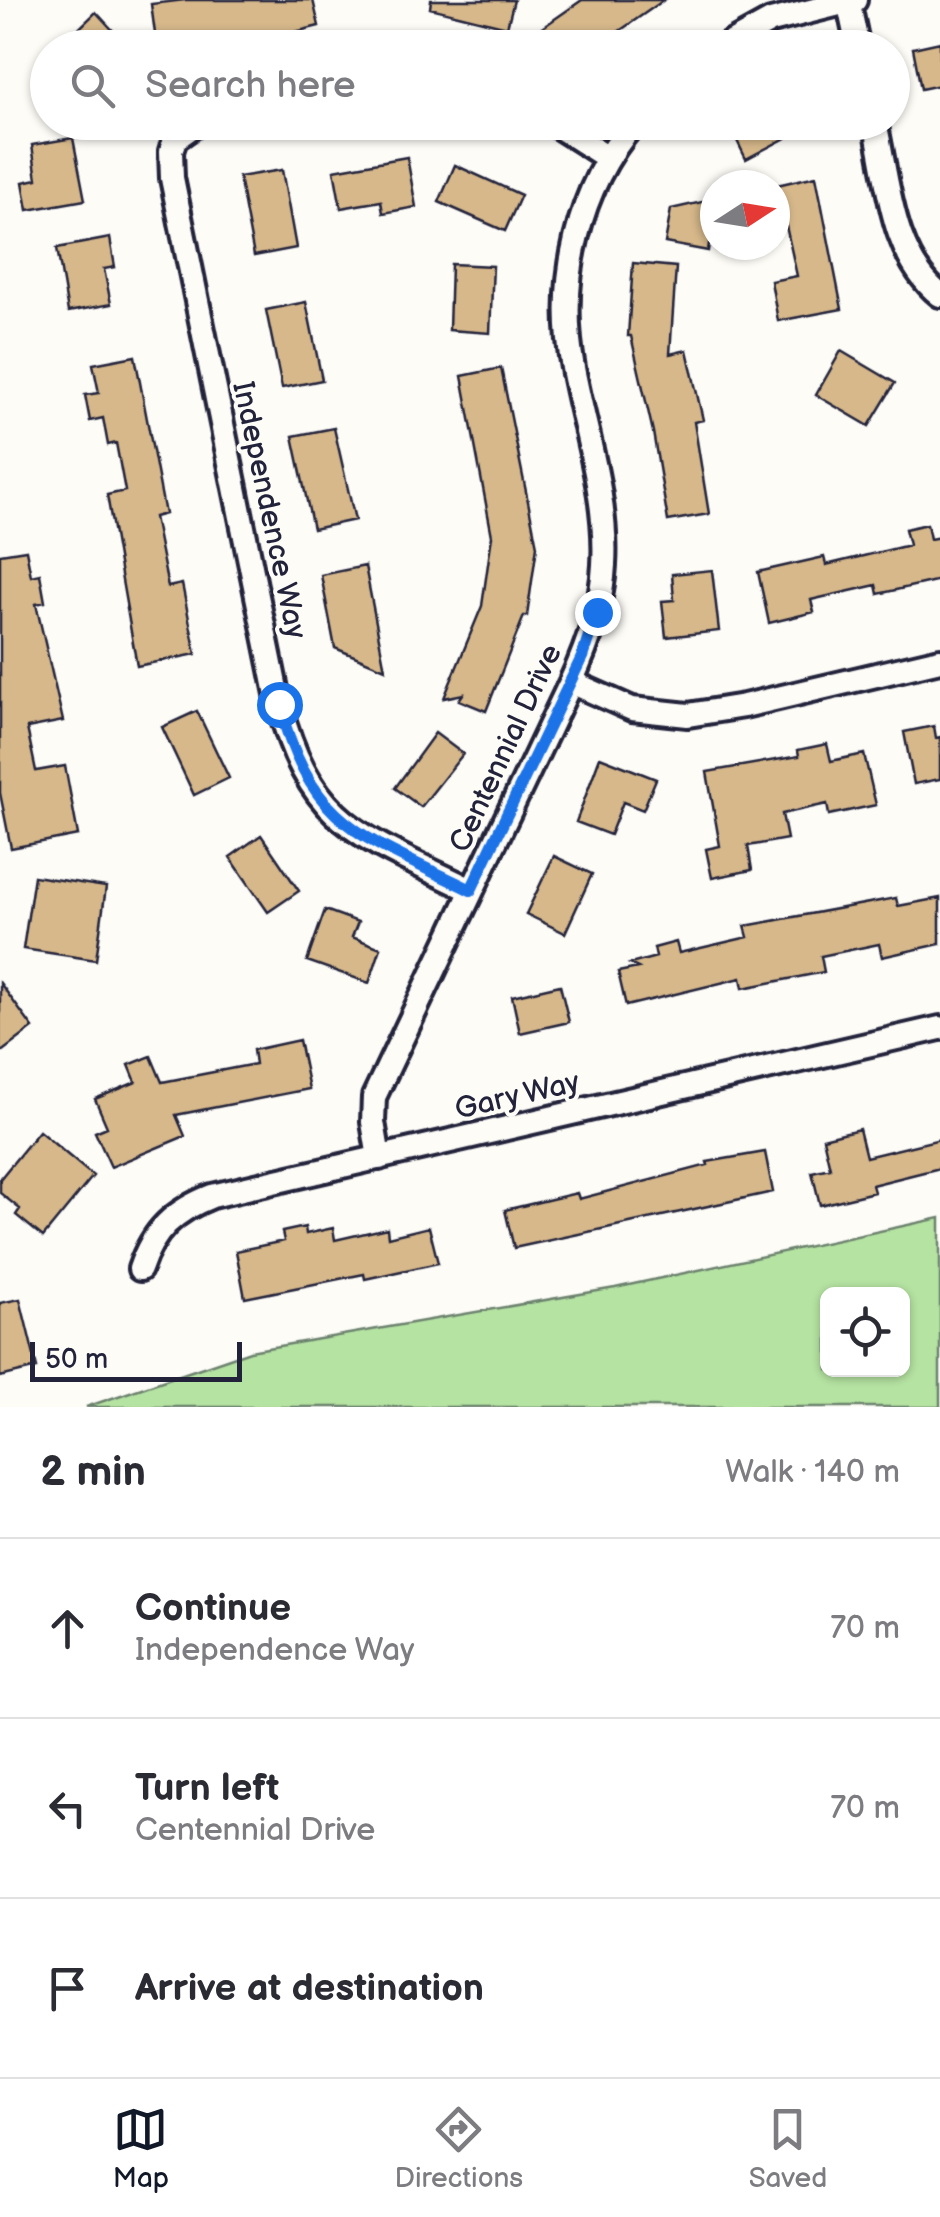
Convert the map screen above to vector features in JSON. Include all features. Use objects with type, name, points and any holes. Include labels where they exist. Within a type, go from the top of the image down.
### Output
[{"type":"street","points":[[755,30],[771,21],[851,0],[855,30]]},
{"type":"street","name":"Independence Way","points":[[175,140],[172,178],[279,704],[291,744],[316,793],[346,826],[471,890]]},
{"type":"street","points":[[580,140],[608,158]]},
{"type":"street","name":"Centennial Drive","points":[[379,1158],[374,1098],[570,682],[597,612],[604,543],[600,498],[570,348],[569,286],[578,228],[590,192],[621,140]]},
{"type":"street","points":[[879,140],[900,235],[928,286],[940,294]]},
{"type":"street","points":[[570,682],[632,708],[688,715],[744,706],[940,660]]},
{"type":"street","name":"Gary Way","points":[[140,1269],[148,1244],[166,1222],[187,1206],[212,1196],[940,1028]]},
{"type":"green space","points":[[940,1218],[940,1407],[86,1407],[250,1351],[615,1288]]},
{"type":"building","points":[[185,0],[313,0],[319,26],[303,30],[155,30],[151,4]]},
{"type":"building","points":[[431,0],[514,0],[507,27],[430,8]]},
{"type":"building","points":[[582,0],[664,0],[621,30],[539,30]]},
{"type":"building","points":[[96,12],[112,30],[78,30]]},
{"type":"building","points":[[940,42],[940,85],[921,89],[913,48]]},
{"type":"building","points":[[73,140],[85,200],[28,210],[23,182],[37,179],[32,145]]},
{"type":"building","points":[[737,140],[782,140],[746,159]]},
{"type":"building","points":[[407,157],[416,207],[383,213],[381,201],[341,208],[334,170]]},
{"type":"building","points":[[455,165],[521,195],[505,231],[439,202]]},
{"type":"building","points":[[282,170],[296,248],[254,256],[239,177]]},
{"type":"building","points":[[816,176],[842,309],[778,321],[771,281],[797,276],[790,244],[790,182]]},
{"type":"building","points":[[700,202],[700,250],[665,243],[671,209]]},
{"type":"building","points":[[110,238],[115,267],[104,269],[111,304],[68,312],[57,248]]},
{"type":"building","points":[[633,263],[676,267],[670,354],[687,350],[703,420],[694,422],[709,514],[668,521],[653,432],[628,336]]},
{"type":"building","points":[[451,264],[493,266],[490,333],[449,330]]},
{"type":"building","points":[[306,302],[322,380],[282,388],[266,310]]},
{"type":"building","points":[[841,351],[895,383],[869,426],[816,395]]},
{"type":"building","points":[[135,356],[165,514],[154,517],[168,587],[182,584],[196,654],[137,666],[107,495],[125,491],[116,443],[108,445],[103,418],[90,421],[85,395],[99,393],[93,364]]},
{"type":"building","points":[[501,368],[537,546],[527,616],[486,711],[459,700],[463,694],[444,698],[482,606],[492,536],[462,376]]},
{"type":"building","points":[[334,428],[355,520],[313,529],[293,436]]},
{"type":"building","points":[[927,524],[930,539],[940,537],[940,580],[878,594],[876,585],[811,600],[814,612],[769,623],[758,572],[824,557],[826,565],[909,545],[905,529]]},
{"type":"building","points":[[26,550],[31,576],[40,574],[45,602],[36,604],[63,721],[27,728],[36,771],[65,766],[78,835],[11,848],[0,793],[0,554]]},
{"type":"building","points":[[365,566],[385,669],[335,648],[321,575]]},
{"type":"building","points":[[712,570],[719,631],[666,637],[662,601],[674,600],[672,574]]},
{"type":"building","points":[[197,711],[229,778],[194,795],[162,727]]},
{"type":"building","points":[[934,726],[936,738],[940,737],[940,779],[914,784],[904,732]]},
{"type":"building","points":[[435,733],[463,754],[421,807],[395,788]]},
{"type":"building","points":[[827,744],[831,761],[864,754],[876,805],[829,815],[827,804],[782,814],[787,839],[748,846],[752,870],[712,878],[706,849],[720,846],[707,772],[799,756],[798,750]]},
{"type":"building","points":[[600,757],[656,779],[643,810],[623,802],[610,835],[576,822]]},
{"type":"building","points":[[261,835],[299,891],[268,912],[230,857]]},
{"type":"building","points":[[554,856],[592,874],[565,933],[526,914]]},
{"type":"building","points":[[34,876],[106,887],[96,960],[23,949]]},
{"type":"building","points":[[896,898],[898,906],[940,898],[940,944],[882,957],[879,944],[821,956],[824,972],[743,988],[741,978],[626,1006],[618,972],[638,968],[630,964],[656,957],[654,948],[676,942],[679,953],[748,937],[745,926]]},
{"type":"building","points":[[325,910],[358,922],[352,937],[381,948],[369,983],[307,961]]},
{"type":"building","points":[[0,983],[33,1028],[0,1053]]},
{"type":"building","points":[[560,985],[569,1022],[520,1033],[512,996]]},
{"type":"building","points":[[299,1040],[309,1089],[176,1115],[185,1136],[111,1167],[95,1132],[107,1127],[95,1099],[136,1082],[129,1065],[151,1056],[162,1082],[255,1064],[253,1050]]},
{"type":"building","points":[[859,1129],[866,1157],[940,1139],[940,1168],[872,1185],[874,1192],[820,1205],[812,1172],[830,1168],[823,1138]]},
{"type":"building","points":[[39,1131],[93,1176],[43,1237],[16,1215],[20,1209],[0,1193],[0,1179]]},
{"type":"building","points":[[765,1152],[773,1192],[514,1248],[505,1210],[577,1193],[579,1199],[708,1165],[707,1162]]},
{"type":"building","points":[[305,1227],[306,1234],[333,1228],[335,1240],[387,1228],[388,1237],[429,1227],[438,1263],[245,1298],[236,1251],[284,1241],[282,1232]]},
{"type":"building","points":[[20,1299],[37,1368],[0,1377],[0,1303]]},
{"type":"route","points":[[279,704],[291,744],[308,780],[346,826],[471,890],[582,657],[597,612]]}]
